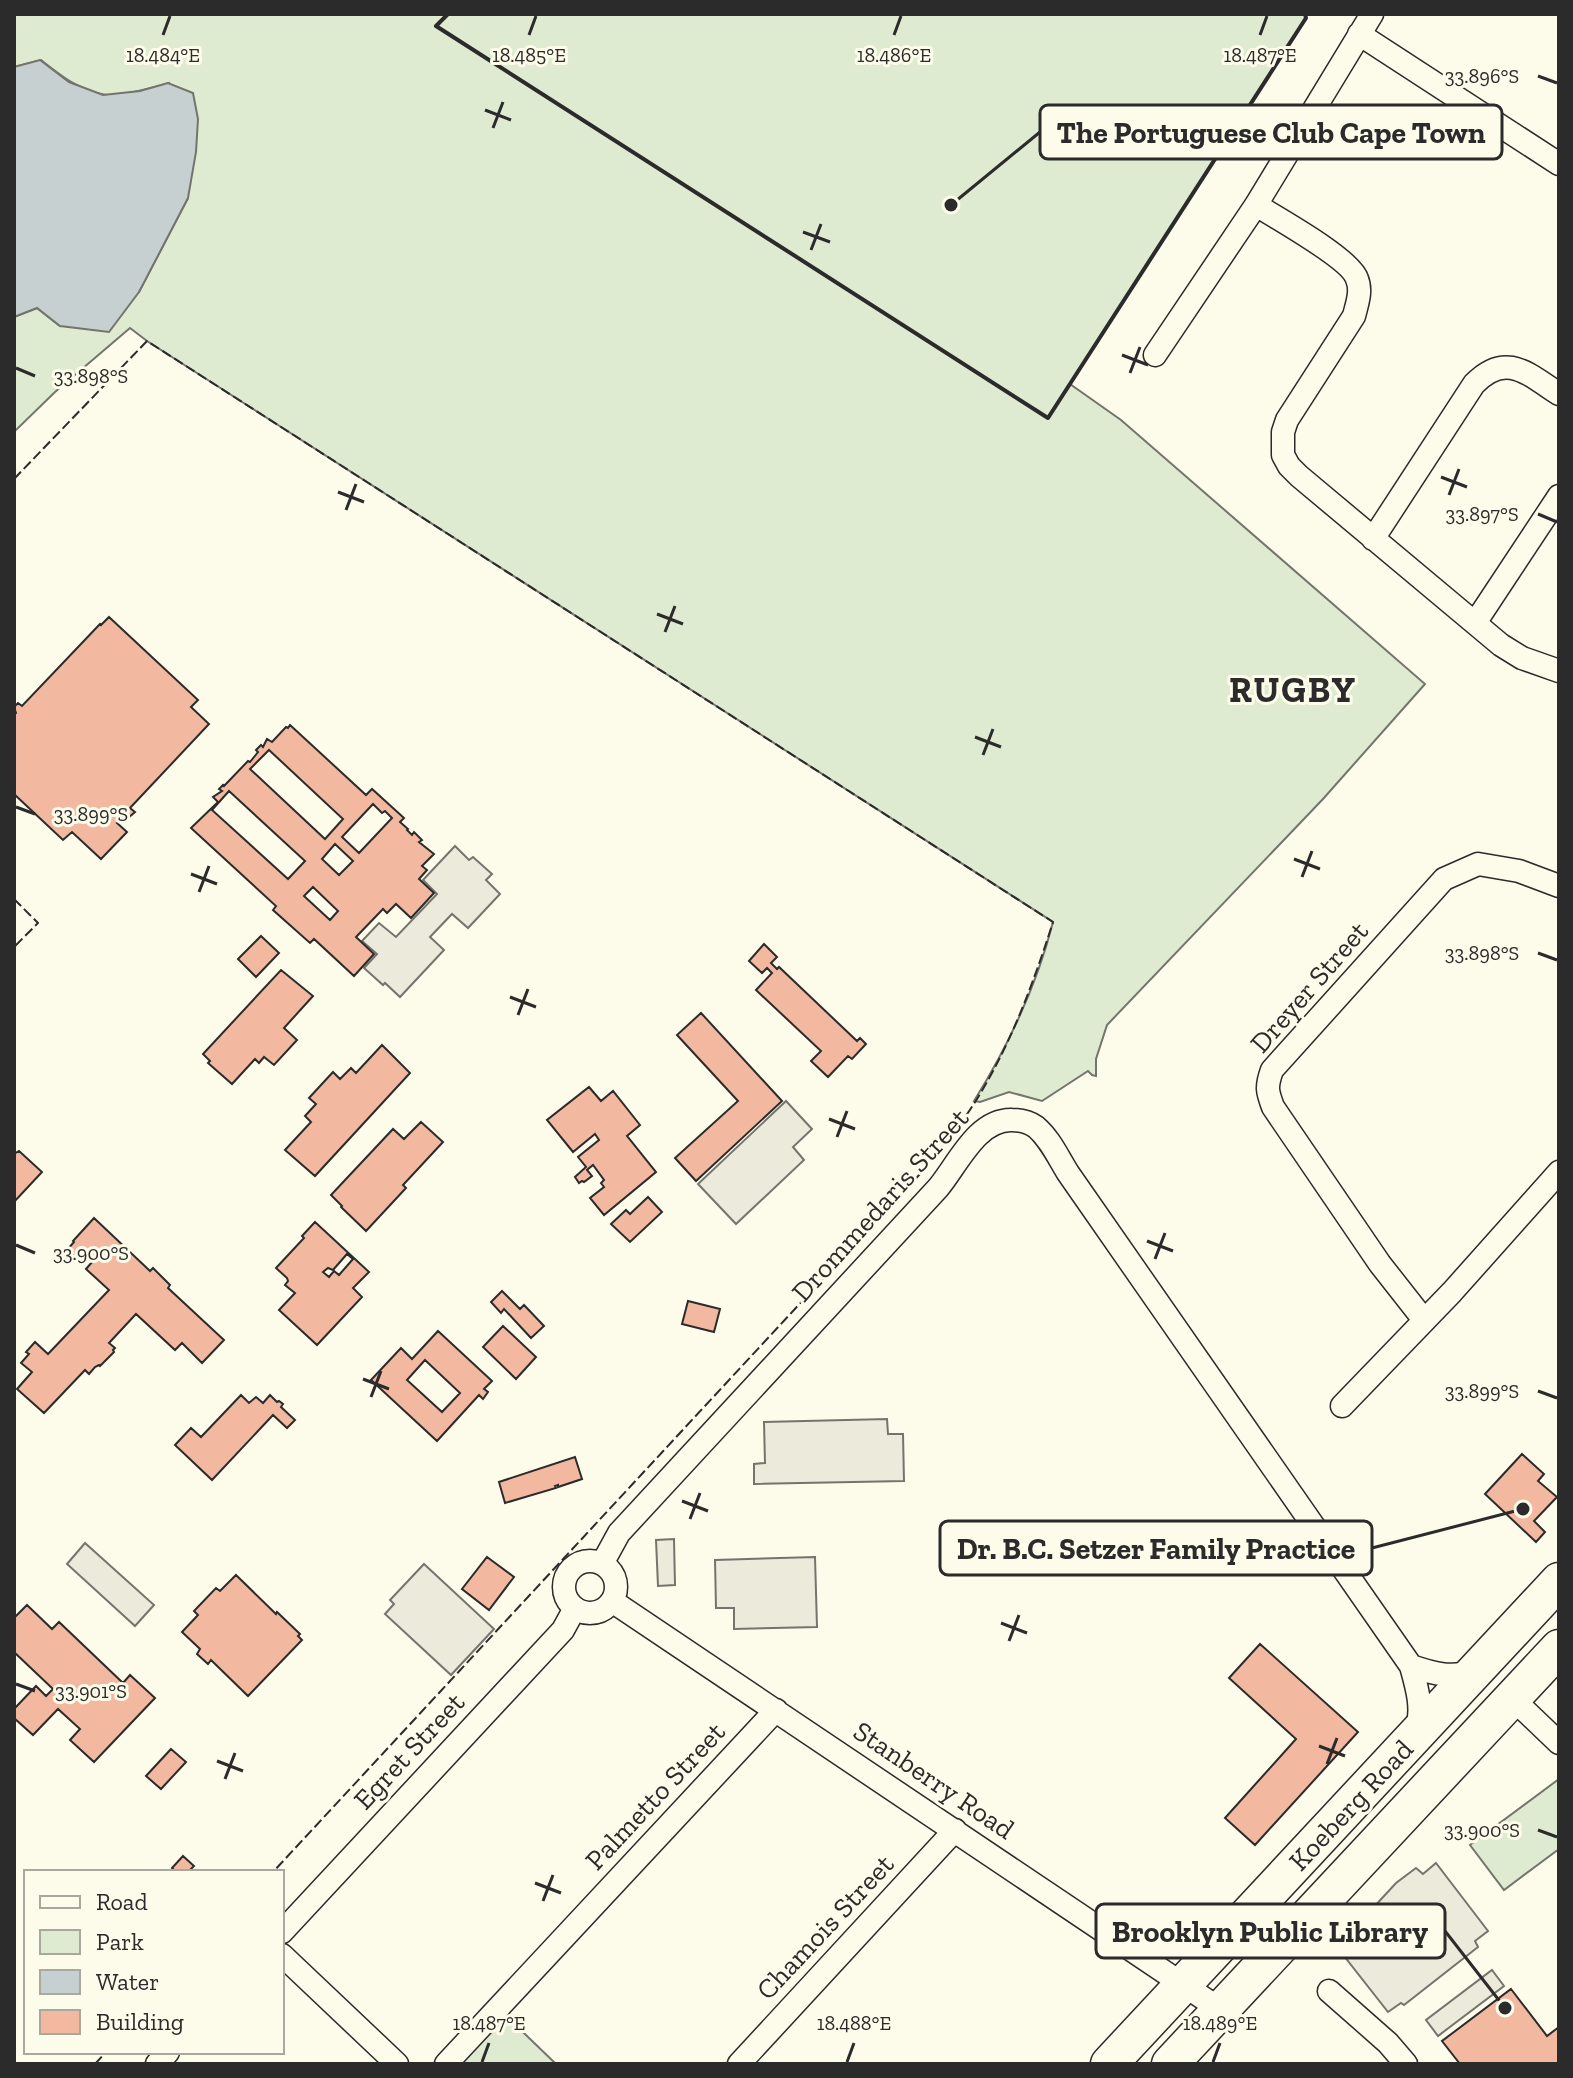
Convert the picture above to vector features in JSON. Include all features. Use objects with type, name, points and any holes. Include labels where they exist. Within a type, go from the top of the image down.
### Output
[{"type":"main road","name":"Koeberg Road","points":[[1109,2064],[1559,1581]]},
{"type":"main road","name":"Koeberg Road","points":[[1170,2064],[1559,1648]]},
{"type":"street","points":[[1155,355],[1256,205],[1372,14]]},
{"type":"street","points":[[1359,34],[1559,164]]},
{"type":"street","points":[[1256,205],[1353,269],[1357,278],[1358,301],[1354,316],[1287,420],[1282,442],[1283,455],[1289,466],[1501,645],[1522,658],[1559,671]]},
{"type":"street","points":[[1373,539],[1474,384],[1486,371],[1500,367],[1524,371],[1559,394]]},
{"type":"street","points":[[1475,623],[1559,496]]},
{"type":"street","name":"Dreyer Street","points":[[1424,1320],[1380,1264],[1273,1107],[1267,1091],[1268,1081],[1272,1070],[1444,879],[1478,864],[1519,871],[1559,886]]},
{"type":"street","name":"Drommedaris Street","points":[[602,1564],[619,1533],[938,1188],[976,1136],[993,1123],[1020,1120],[1037,1128],[1048,1140],[1411,1666],[1420,1699],[1416,1735]]},
{"type":"street","points":[[1342,1406],[1452,1292],[1559,1172]]},
{"type":"street","points":[[585,1562],[602,1564],[613,1574],[615,1581],[612,1601],[598,1612],[575,1608],[565,1588],[570,1571],[585,1562]]},
{"type":"street","name":"Stanberry Road","points":[[612,1601],[1221,2010]]},
{"type":"street","name":"Egret Street","points":[[284,1930],[563,1630],[575,1608]]},
{"type":"street","points":[[1411,1666],[1446,1676],[1476,1670]]},
{"type":"street","points":[[1512,1698],[1559,1743]]},
{"type":"street","name":"Palmetto Street","points":[[446,2064],[776,1710]]},
{"type":"street","name":"Chamois Street","points":[[739,2064],[955,1830]]},
{"type":"street","points":[[284,1957],[397,2064]]},
{"type":"street","points":[[1329,1991],[1388,2043],[1406,2064]]},
{"type":"green space","points":[[14,14],[1305,14],[1306,18],[1070,384],[1121,420],[1425,684],[1323,799],[1107,1025],[1096,1059],[1096,1076],[1088,1071],[1042,1101],[1009,1092],[980,1102],[974,1101],[1020,1014],[1039,969],[1053,922],[130,328],[55,392],[14,432],[14,317],[37,308],[60,326],[139,292],[188,198],[169,83],[108,95],[76,85],[41,60],[14,67]]},
{"type":"green space","points":[[1559,1779],[1559,1849],[1504,1890],[1470,1845]]},
{"type":"green space","points":[[498,2008],[556,2064],[446,2064]]},
{"type":"shaded area","points":[[455,846],[469,860],[473,857],[492,874],[486,880],[500,894],[468,928],[452,914],[430,937],[444,950],[400,997],[364,968],[377,954],[362,941],[379,923],[396,937],[437,894],[423,880]]},
{"type":"shaded area","points":[[786,1101],[812,1129],[793,1147],[804,1160],[736,1224],[698,1184]]},
{"type":"shaded area","points":[[887,1419],[888,1434],[903,1434],[904,1481],[754,1484],[754,1464],[765,1463],[764,1422]]},
{"type":"shaded area","points":[[674,1539],[675,1585],[658,1586],[656,1540]]},
{"type":"shaded area","points":[[85,1543],[154,1605],[135,1626],[67,1564]]},
{"type":"shaded area","points":[[815,1557],[817,1627],[734,1629],[734,1608],[716,1608],[715,1560]]},
{"type":"shaded area","points":[[424,1564],[494,1629],[451,1675],[385,1614],[394,1604],[390,1600]]},
{"type":"shaded area","points":[[1436,1863],[1488,1931],[1475,1941],[1478,1947],[1404,2005],[1401,2003],[1388,2012],[1337,1947],[1396,1883],[1416,1868],[1423,1874]]},
{"type":"shaded area","points":[[1492,1970],[1504,1986],[1438,2036],[1426,2020]]},
{"type":"water","points":[[40,60],[69,82],[103,95],[140,91],[168,83],[193,93],[198,119],[188,198],[139,292],[109,332],[60,326],[37,308],[14,317],[14,67]]},
{"type":"building","points":[[109,617],[198,700],[191,707],[209,724],[130,808],[135,812],[117,823],[127,832],[101,859],[72,832],[63,840],[14,794],[14,707],[18,703],[22,706]]},
{"type":"building","points":[[290,725],[366,795],[372,789],[404,818],[400,822],[434,854],[422,866],[427,870],[419,879],[434,893],[411,918],[396,904],[387,913],[383,909],[356,937],[374,954],[354,976],[314,939],[310,943],[273,910],[276,906],[191,828],[218,802],[213,797],[250,762],[258,752],[256,750],[261,745],[263,747],[267,739],[272,742]],"holes":[[[269,750],[343,819],[325,839],[250,769]],[[229,791],[305,861],[288,879],[212,810]],[[373,804],[392,818],[359,853],[342,837]],[[335,844],[353,861],[339,875],[322,859]],[[313,887],[338,911],[330,920],[304,896]]]},
{"type":"building","points":[[261,936],[279,953],[256,977],[238,959]]},
{"type":"building","points":[[764,944],[777,957],[771,963],[777,969],[779,967],[857,1041],[860,1038],[866,1044],[852,1059],[848,1056],[828,1077],[811,1061],[821,1051],[756,990],[772,973],[767,968],[762,973],[749,961]]},
{"type":"building","points":[[281,970],[313,996],[284,1028],[297,1040],[274,1065],[264,1057],[259,1063],[255,1059],[232,1084],[208,1063],[210,1061],[203,1054]]},
{"type":"building","points":[[701,1013],[782,1101],[696,1181],[675,1158],[738,1101],[677,1035]]},
{"type":"building","points":[[382,1045],[410,1073],[315,1176],[285,1150],[311,1122],[305,1116],[316,1104],[309,1098],[333,1072],[340,1079],[351,1068],[356,1073]]},
{"type":"building","points":[[589,1087],[601,1101],[613,1091],[640,1125],[627,1136],[656,1172],[604,1215],[590,1198],[604,1187],[601,1183],[604,1180],[593,1165],[587,1170],[592,1176],[584,1182],[579,1183],[575,1177],[586,1167],[578,1157],[599,1140],[595,1134],[573,1152],[547,1120]]},
{"type":"building","points":[[421,1122],[443,1142],[366,1231],[331,1195],[393,1129],[404,1139]]},
{"type":"building","points":[[19,1151],[42,1172],[14,1202],[14,1154]]},
{"type":"building","points":[[648,1197],[662,1212],[630,1242],[611,1224],[626,1210],[630,1214]]},
{"type":"building","points":[[94,1218],[150,1271],[153,1268],[170,1285],[168,1288],[224,1340],[202,1363],[182,1343],[175,1350],[136,1314],[109,1343],[115,1348],[114,1352],[89,1374],[85,1370],[44,1413],[17,1389],[32,1372],[21,1363],[35,1342],[48,1354],[109,1290],[86,1269],[93,1261],[82,1250],[75,1257],[67,1250]]},
{"type":"building","points":[[315,1222],[369,1272],[353,1288],[362,1297],[317,1345],[279,1310],[295,1293],[285,1285],[287,1278],[276,1268],[304,1238],[302,1236]],"holes":[[[347,1254],[353,1259],[339,1275],[334,1271],[329,1277],[323,1272],[328,1268],[333,1270]]]},
{"type":"building","points":[[502,1291],[520,1309],[524,1305],[544,1326],[531,1338],[504,1309],[501,1313],[491,1302]]},
{"type":"building","points":[[688,1301],[720,1309],[714,1332],[682,1324]]},
{"type":"building","points":[[503,1326],[536,1357],[516,1379],[483,1347]]},
{"type":"building","points":[[438,1331],[492,1381],[484,1389],[488,1392],[483,1399],[479,1395],[437,1441],[371,1380],[401,1348],[412,1359]],"holes":[[[425,1360],[460,1393],[442,1412],[407,1380]]]},
{"type":"building","points":[[241,1395],[249,1403],[256,1397],[263,1403],[270,1395],[283,1404],[281,1407],[295,1420],[287,1428],[273,1415],[212,1480],[175,1445],[191,1428],[201,1437]]},
{"type":"building","points":[[1522,1454],[1544,1474],[1538,1481],[1557,1497],[1534,1521],[1545,1532],[1536,1542],[1485,1494]]},
{"type":"building","points":[[575,1457],[582,1479],[505,1503],[499,1482]]},
{"type":"building","points":[[487,1557],[514,1577],[489,1610],[462,1589]]},
{"type":"building","points":[[236,1575],[300,1634],[298,1636],[302,1640],[248,1696],[211,1660],[208,1664],[197,1654],[200,1649],[182,1632],[198,1615],[194,1611],[216,1588],[220,1591]]},
{"type":"building","points":[[27,1605],[52,1629],[59,1622],[123,1683],[130,1675],[155,1698],[94,1762],[70,1740],[80,1729],[58,1709],[33,1735],[14,1718],[14,1709],[36,1686],[46,1696],[53,1689],[14,1652],[14,1618]]},
{"type":"building","points":[[1260,1644],[1358,1732],[1255,1845],[1225,1818],[1296,1739],[1229,1678]]},
{"type":"building","points":[[171,1749],[186,1762],[161,1789],[146,1776]]},
{"type":"building","points":[[183,1856],[194,1866],[190,1870],[172,1868]]},
{"type":"building","points":[[1511,1989],[1547,2036],[1559,2027],[1559,2064],[1460,2064],[1442,2041]]},
{"type":"fence","points":[[14,479],[147,341],[1053,922],[1034,978],[999,1060],[969,1111],[920,1174],[275,1870]]},
{"type":"fence","points":[[14,899],[38,923],[14,947]]},
{"type":"fence","points":[[95,2064],[104,2054]]},
{"type":"wall","points":[[448,14],[436,26],[1048,418],[1306,18],[1305,14]]},
{"type":"place","name":"The Portuguese Club Cape Town","points":[[951,205]]},
{"type":"place","name":"Dr. B.C. Setzer Family Practice","points":[[1523,1509]]},
{"type":"place","name":"Brooklyn Public Library","points":[[1505,2008]]},
{"type":"district","name":"RUGBY","points":[[1293,689]]}]
